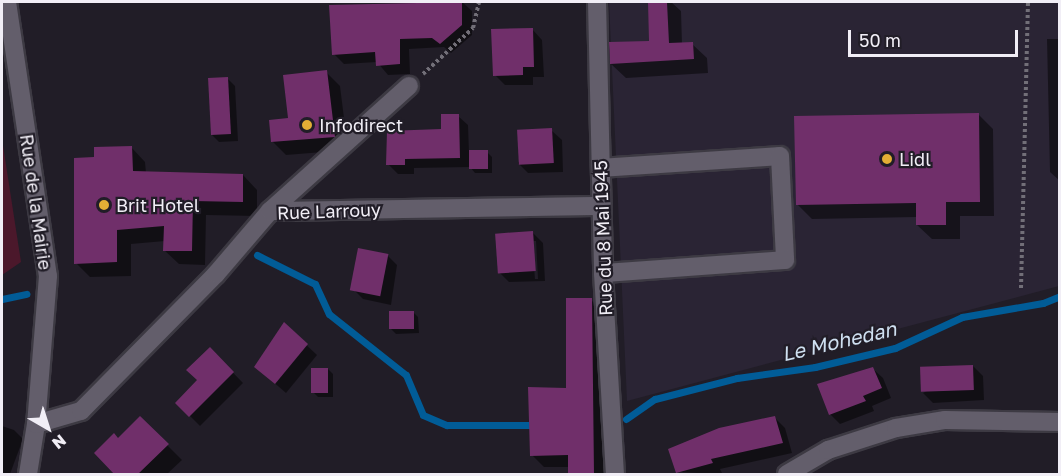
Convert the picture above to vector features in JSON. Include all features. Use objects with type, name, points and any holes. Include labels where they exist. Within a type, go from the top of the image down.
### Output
[{"type":"street","name":"Rue de la Mairie","points":[[7,2],[48,276],[36,424],[28,474]]},
{"type":"street","name":"Rue du 8 Mai 1945","points":[[597,2],[603,273],[615,474]]},
{"type":"street","points":[[270,211],[409,86]]},
{"type":"street","points":[[601,168],[780,156],[785,260],[603,273]]},
{"type":"street","name":"Rue Larrouy","points":[[36,424],[81,411],[216,274],[270,211],[601,206]]},
{"type":"street","points":[[787,474],[828,450],[896,428],[945,420],[1059,422]]},
{"type":"path","points":[[409,86],[473,28],[479,2]]},
{"type":"path","points":[[1021,288],[1028,2]]},
{"type":"shaded area","points":[[609,2],[1059,2],[1059,286],[627,401]]},
{"type":"shaded area","points":[[2,139],[21,262],[2,275]]},
{"type":"building","points":[[462,2],[462,25],[440,44],[432,38],[400,39],[400,64],[376,66],[375,52],[332,55],[329,5]]},
{"type":"building","points":[[648,2],[667,2],[669,43],[693,42],[694,59],[610,64],[609,42],[649,41]]},
{"type":"building","points":[[533,28],[534,67],[523,67],[523,75],[493,76],[491,29]]},
{"type":"building","points":[[327,70],[335,137],[271,142],[269,120],[288,118],[283,75]]},
{"type":"building","points":[[228,77],[231,134],[211,135],[208,78]]},
{"type":"building","name":"Lidl","points":[[979,113],[980,202],[946,202],[946,225],[916,225],[916,203],[796,205],[794,116]]},
{"type":"building","points":[[441,114],[459,114],[460,158],[405,159],[405,165],[386,165],[387,131],[441,129]]},
{"type":"building","points":[[552,128],[554,163],[519,165],[517,130]]},
{"type":"building","points":[[132,146],[133,171],[243,174],[243,202],[193,201],[192,251],[163,251],[164,226],[117,230],[117,262],[74,264],[74,158],[94,157],[94,147]]},
{"type":"building","points":[[469,150],[488,150],[488,169],[469,169]]},
{"type":"building","points":[[533,231],[536,271],[498,274],[495,234]]},
{"type":"building","points":[[358,248],[388,254],[380,296],[350,290]]},
{"type":"building","points":[[566,298],[592,298],[594,474],[568,474],[568,455],[530,456],[528,387],[566,388]]},
{"type":"building","points":[[389,311],[414,311],[414,329],[389,329]]},
{"type":"building","points":[[284,322],[308,344],[275,384],[254,367]]},
{"type":"building","points":[[210,347],[234,372],[189,417],[175,403],[197,380],[186,370]]},
{"type":"building","points":[[973,365],[974,390],[921,392],[920,367]]},
{"type":"building","points":[[873,367],[882,388],[863,396],[866,401],[829,415],[817,384]]},
{"type":"building","points":[[311,368],[328,368],[328,393],[311,393]]},
{"type":"building","points":[[140,416],[169,444],[138,474],[114,474],[94,453],[114,433],[118,438]]},
{"type":"building","points":[[775,416],[783,443],[711,459],[713,463],[676,473],[668,449],[719,428]]},
{"type":"waterway","name":"Le Mohedan","points":[[257,255],[315,284],[329,314],[406,375],[423,415],[447,425],[538,425]]},
{"type":"waterway","name":"Le Mohedan","points":[[2,299],[26,294]]},
{"type":"waterway","name":"Le Mohedan","points":[[626,419],[655,399],[737,378],[815,367],[895,348],[962,317],[1043,303],[1060,296]]},
{"type":"place","name":"Infodirect","points":[[307,125]]},
{"type":"place","name":"Lidl","points":[[887,159]]},
{"type":"place","name":"Brit Hotel","points":[[104,205]]}]
